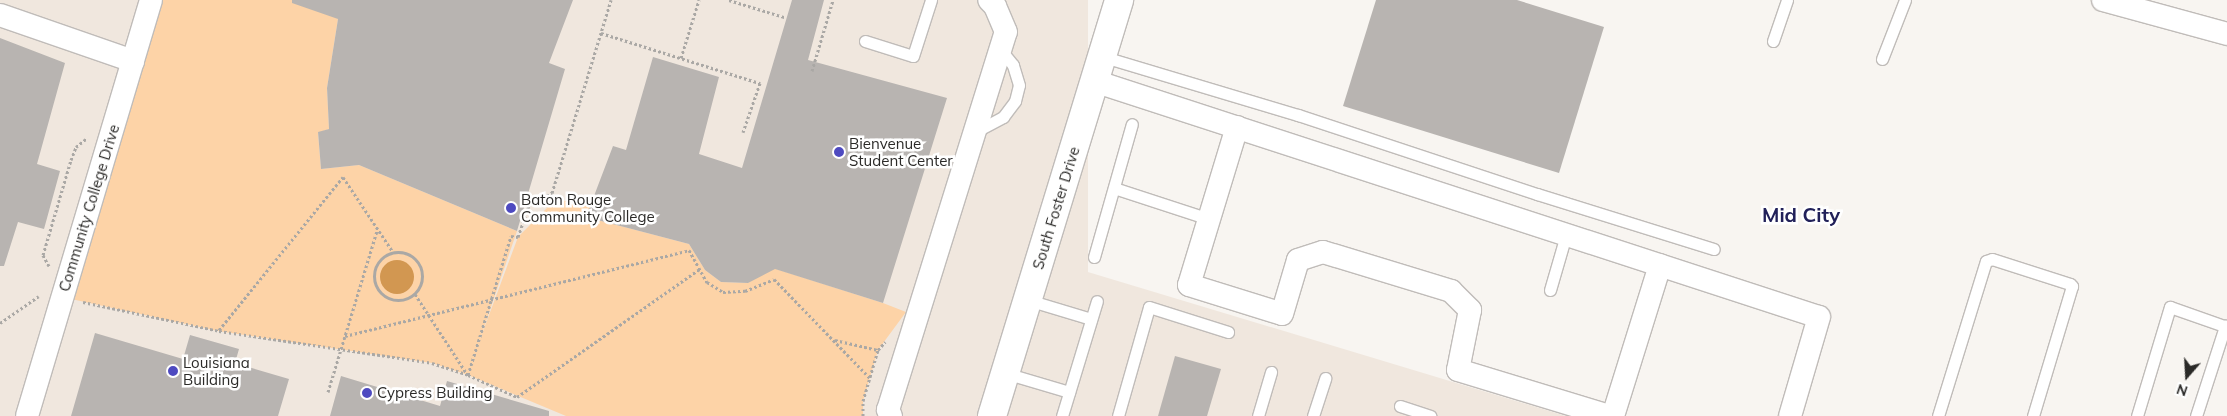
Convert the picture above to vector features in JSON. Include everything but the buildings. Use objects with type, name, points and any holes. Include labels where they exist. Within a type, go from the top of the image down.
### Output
[{"type":"main road","name":"South Foster Drive","points":[[992,416],[1119,0]]},
{"type":"street","name":"Community College Drive","points":[[26,416],[151,0]]},
{"type":"street","points":[[891,416],[888,410],[1006,32],[995,6],[989,0]]},
{"type":"street","points":[[2103,0],[2227,34]]},
{"type":"street","points":[[0,15],[133,61]]},
{"type":"street","points":[[1098,68],[1237,127],[1819,317],[1790,416]]},
{"type":"street","points":[[1237,127],[1189,285],[1282,314],[1298,260],[1323,252],[1452,290],[1470,310],[1458,370],[1609,416]]},
{"type":"street","points":[[1613,416],[1660,265]]},
{"type":"lane","points":[[865,41],[912,56],[931,0]]},
{"type":"lane","points":[[1773,41],[1787,0]]},
{"type":"lane","points":[[1882,59],[1905,0]]},
{"type":"lane","points":[[1098,68],[1298,115],[1537,194],[1714,249]]},
{"type":"lane","points":[[1094,257],[1132,124]]},
{"type":"lane","points":[[1114,188],[1209,219]]},
{"type":"lane","points":[[1550,290],[1566,234]]},
{"type":"lane","points":[[1938,416],[1986,261],[1992,259],[2072,286],[2033,416]]},
{"type":"lane","points":[[1028,300],[1091,319]]},
{"type":"lane","points":[[1062,416],[1097,301]]},
{"type":"lane","points":[[1118,416],[1149,307],[1228,332]]},
{"type":"lane","points":[[2137,416],[2170,307],[2226,326],[2196,416]]},
{"type":"lane","points":[[1258,416],[1271,372]]},
{"type":"lane","points":[[1005,373],[1069,392]]},
{"type":"lane","points":[[1313,416],[1325,378]]},
{"type":"lane","points":[[1400,406],[1430,416]]},
{"type":"path","points":[[468,375],[511,236],[518,237],[529,205],[552,193],[611,0]]},
{"type":"path","points":[[681,58],[699,0]]},
{"type":"path","points":[[729,0],[784,17]]},
{"type":"path","points":[[812,71],[833,0]]},
{"type":"path","points":[[601,33],[760,83],[743,132]]},
{"type":"path","points":[[50,268],[44,255],[71,160],[76,147],[92,133]]},
{"type":"path","points":[[218,331],[343,177],[392,252]]},
{"type":"path","points":[[328,392],[377,231]]},
{"type":"path","points":[[345,336],[689,250],[707,282],[723,292],[745,291],[774,279],[870,378]]},
{"type":"path","points":[[366,268],[375,266],[385,255],[392,252],[408,254],[419,265],[422,280],[414,294],[399,301],[383,297],[374,283],[375,266]]},
{"type":"path","points":[[0,323],[46,292],[100,308],[218,331],[432,363],[468,375],[517,397],[700,269]]},
{"type":"path","points":[[414,294],[430,315],[468,375]]},
{"type":"path","points":[[833,340],[878,350]]},
{"type":"shaded area","name":"Baton Rouge Community College","points":[[0,0],[1088,0],[1088,416],[0,416]]},
{"type":"shaded area","points":[[151,0],[321,0],[338,19],[327,88],[329,129],[318,133],[321,169],[359,165],[517,231],[479,342],[518,237],[556,199],[591,206],[586,217],[689,244],[705,270],[721,282],[748,283],[770,267],[906,312],[878,350],[863,401],[863,416],[566,416],[468,375],[432,363],[218,331],[62,297]]},
{"type":"shaded area","points":[[397,260],[404,261],[409,265],[413,270],[413,284],[409,289],[404,293],[397,294],[390,293],[385,289],[381,284],[380,277],[381,270],[385,265],[390,261]]},
{"type":"shaded area","points":[[1068,266],[1566,416],[1026,416]]},
{"type":"place","name":"Bienvenue Student Center","points":[[839,152]]},
{"type":"place","name":"Baton Rouge Community College","points":[[511,208]]},
{"type":"place","name":"Louisiana Building","points":[[173,371]]},
{"type":"place","name":"Cypress Building","points":[[367,393]]},
{"type":"district","name":"Mid City","points":[[1801,214]]}]
